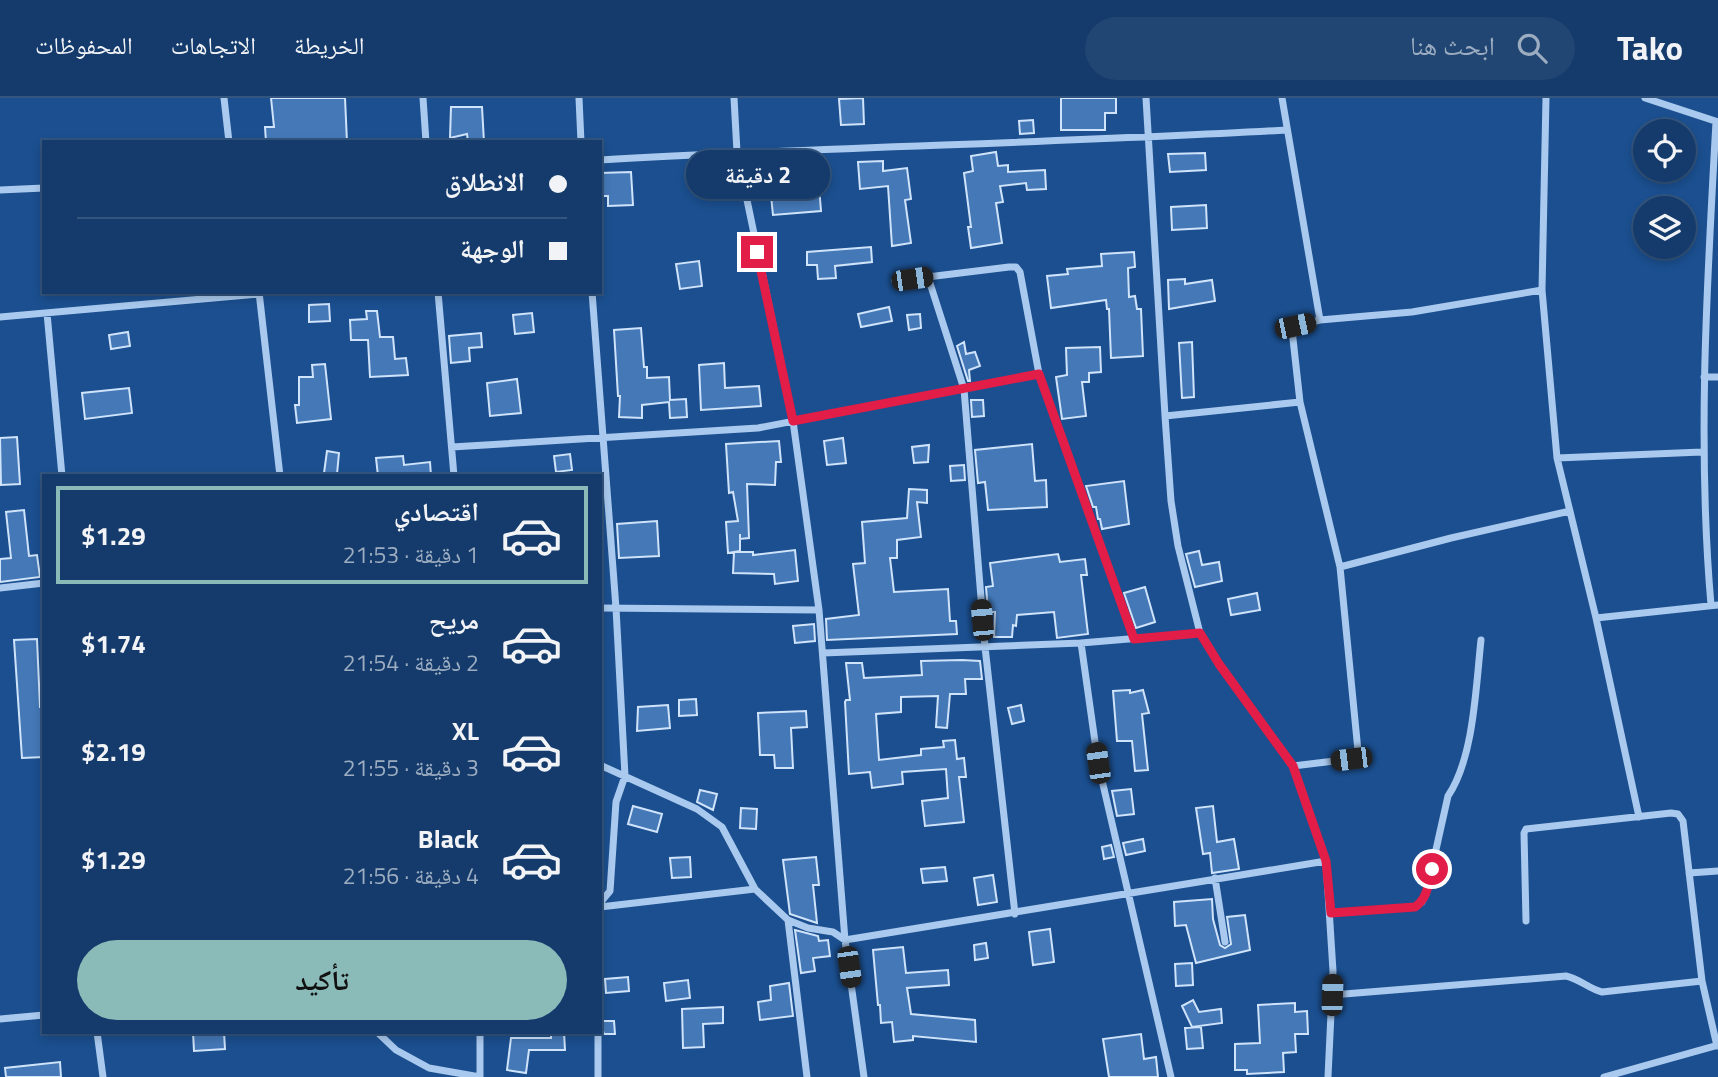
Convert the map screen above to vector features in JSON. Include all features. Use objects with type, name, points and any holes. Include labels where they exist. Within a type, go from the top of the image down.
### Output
[{"type":"street","points":[[224,98],[229,140]]},
{"type":"street","points":[[423,98],[426,140]]},
{"type":"street","points":[[579,98],[581,140]]},
{"type":"street","points":[[734,98],[737,152],[793,421],[819,610],[845,940],[864,1077]]},
{"type":"street","points":[[1146,98],[1171,501],[1178,546],[1200,633],[1219,664],[1293,766],[1326,861],[1331,913],[1332,995],[1328,1077]]},
{"type":"street","points":[[1282,98],[1320,320]]},
{"type":"street","points":[[1546,98],[1542,290],[1557,458],[1596,618],[1639,817]]},
{"type":"street","points":[[1596,618],[1714,605],[1705,537],[1702,452],[1717,122],[1645,98]]},
{"type":"street","points":[[602,160],[1287,130]]},
{"type":"street","points":[[0,190],[42,188]]},
{"type":"street","points":[[895,281],[1016,267],[1020,272],[1039,374],[1134,639]]},
{"type":"street","points":[[928,276],[964,389],[985,647],[1015,914]]},
{"type":"street","points":[[1293,766],[1357,757],[1339,567],[1300,401],[1292,330],[1295,326],[1320,320],[1412,312],[1542,290]]},
{"type":"street","points":[[0,317],[248,294]]},
{"type":"street","points":[[259,294],[280,474]]},
{"type":"street","points":[[438,294],[454,474]]},
{"type":"street","points":[[592,294],[616,608],[625,776],[616,802],[610,891],[602,902]]},
{"type":"street","points":[[47,313],[62,474]]},
{"type":"street","points":[[452,447],[758,428],[1039,374]]},
{"type":"street","points":[[1704,377],[1718,377]]},
{"type":"street","points":[[1165,416],[1300,401]]},
{"type":"street","points":[[1557,458],[1702,452]]},
{"type":"street","points":[[1339,567],[1451,538],[1570,512]]},
{"type":"street","points":[[0,588],[42,583]]},
{"type":"street","points":[[602,608],[819,610]]},
{"type":"street","points":[[823,653],[1080,643],[1200,633]]},
{"type":"street","points":[[1331,913],[1415,907],[1422,902],[1448,796],[1470,736],[1481,639]]},
{"type":"street","points":[[1080,643],[1098,763],[1171,1077]]},
{"type":"street","points":[[602,766],[697,808],[711,817],[722,827],[755,888],[788,920],[808,928],[833,932],[845,940],[1326,861]]},
{"type":"street","points":[[1526,921],[1526,829],[1671,813],[1678,814],[1683,821],[1702,981],[1717,1045],[1604,1077]]},
{"type":"street","points":[[1689,873],[1718,871]]},
{"type":"street","points":[[1215,878],[1225,942]]},
{"type":"street","points":[[602,905],[755,888]]},
{"type":"street","points":[[788,920],[807,1077]]},
{"type":"street","points":[[1332,995],[1566,976],[1602,992],[1702,981]]},
{"type":"street","points":[[0,1020],[42,1015]]},
{"type":"street","points":[[97,1034],[103,1077]]},
{"type":"street","points":[[379,1034],[396,1050],[429,1068],[441,1073],[480,1077],[480,1034]]},
{"type":"street","points":[[598,1034],[598,1077]]},
{"type":"building","points":[[271,98],[345,98],[347,140],[266,140],[265,127],[274,127]]},
{"type":"building","points":[[863,98],[864,124],[841,125],[839,99]]},
{"type":"building","points":[[1061,98],[1116,98],[1116,113],[1105,113],[1105,130],[1061,130]]},
{"type":"building","points":[[451,107],[482,107],[484,140],[468,140],[467,134],[450,138]]},
{"type":"building","points":[[1033,120],[1034,133],[1020,134],[1019,121]]},
{"type":"building","points":[[996,152],[998,166],[1008,165],[1008,172],[1045,170],[1046,189],[1027,190],[1026,183],[1000,186],[1003,202],[996,203],[1002,243],[971,248],[964,173],[973,171],[971,156]]},
{"type":"building","points":[[1205,153],[1206,170],[1170,172],[1168,154]]},
{"type":"building","points":[[883,161],[883,171],[907,168],[911,199],[905,200],[911,243],[892,246],[888,186],[860,189],[858,162]]},
{"type":"building","points":[[803,164],[805,187],[819,186],[821,211],[773,215],[770,186],[754,188],[753,168]]},
{"type":"building","points":[[631,172],[633,205],[608,206],[608,196],[602,196],[602,173]]},
{"type":"building","points":[[1206,205],[1207,228],[1172,230],[1171,207]]},
{"type":"building","points":[[871,247],[872,262],[835,266],[836,278],[818,279],[817,265],[807,265],[807,252]]},
{"type":"building","points":[[1134,252],[1135,267],[1128,268],[1129,297],[1135,296],[1137,309],[1141,309],[1143,356],[1111,358],[1109,309],[1106,300],[1051,308],[1047,276],[1068,274],[1067,269],[1102,266],[1101,254]]},
{"type":"building","points":[[699,261],[702,286],[680,289],[676,264]]},
{"type":"building","points":[[1185,279],[1185,284],[1212,280],[1215,301],[1169,309],[1168,280]]},
{"type":"building","points":[[329,304],[330,321],[309,322],[309,305]]},
{"type":"building","points":[[889,307],[892,321],[861,327],[858,314]]},
{"type":"building","points":[[366,311],[377,311],[380,337],[393,337],[395,359],[406,358],[408,375],[370,377],[368,340],[351,340],[350,320],[367,319]]},
{"type":"building","points":[[532,313],[534,332],[515,334],[513,315]]},
{"type":"building","points":[[920,314],[921,328],[909,330],[907,315]]},
{"type":"building","points":[[641,328],[647,378],[669,377],[670,400],[686,399],[687,417],[670,418],[669,402],[642,405],[642,418],[619,417],[620,396],[614,330]]},
{"type":"building","points":[[128,332],[130,346],[111,349],[109,335]]},
{"type":"building","points":[[481,333],[482,347],[469,348],[470,361],[451,363],[449,336]]},
{"type":"building","points":[[964,342],[966,354],[975,352],[980,366],[969,370],[970,381],[957,346]]},
{"type":"building","points":[[1192,342],[1194,397],[1182,398],[1179,343]]},
{"type":"building","points":[[1100,347],[1101,372],[1089,373],[1089,382],[1082,382],[1086,416],[1062,419],[1056,377],[1067,375],[1066,348]]},
{"type":"building","points":[[724,363],[725,388],[759,386],[761,406],[701,410],[699,365]]},
{"type":"building","points":[[325,364],[331,419],[297,423],[295,405],[299,405],[299,377],[313,377],[312,365]]},
{"type":"building","points":[[517,379],[521,413],[490,416],[487,383]]},
{"type":"building","points":[[129,388],[132,413],[85,419],[82,393]]},
{"type":"building","points":[[971,400],[983,400],[984,416],[972,417]]},
{"type":"building","points":[[17,437],[20,484],[1,485],[0,438]]},
{"type":"building","points":[[843,438],[846,463],[827,465],[824,441]]},
{"type":"building","points":[[779,441],[781,462],[776,462],[775,485],[747,484],[749,538],[740,539],[740,551],[728,553],[726,522],[738,521],[733,492],[729,493],[726,444]]},
{"type":"building","points":[[1032,444],[1035,481],[1046,480],[1047,507],[988,510],[985,482],[978,483],[975,450]]},
{"type":"building","points":[[929,445],[928,462],[914,463],[912,447]]},
{"type":"building","points":[[327,451],[339,453],[337,474],[324,473]]},
{"type":"building","points":[[570,454],[572,470],[556,472],[554,456]]},
{"type":"building","points":[[403,456],[404,465],[430,462],[431,474],[378,474],[376,458]]},
{"type":"building","points":[[964,465],[965,480],[951,481],[950,466]]},
{"type":"building","points":[[1124,481],[1129,524],[1102,529],[1086,486]]},
{"type":"building","points":[[909,489],[927,490],[927,503],[917,502],[921,537],[897,540],[897,558],[890,558],[894,592],[948,589],[950,621],[956,621],[957,634],[827,640],[826,619],[859,615],[853,564],[865,563],[862,522],[907,518]]},
{"type":"building","points":[[24,510],[29,556],[37,555],[40,577],[0,582],[0,559],[11,558],[6,512]]},
{"type":"building","points":[[657,521],[659,556],[619,558],[617,524]]},
{"type":"building","points":[[795,550],[798,581],[775,584],[774,574],[733,573],[734,552],[753,552],[753,555]]},
{"type":"building","points":[[1199,551],[1202,565],[1219,562],[1222,581],[1195,587],[1186,554]]},
{"type":"building","points":[[1058,554],[1060,562],[1085,559],[1087,575],[1081,575],[1088,634],[1057,638],[1054,612],[1017,615],[1012,637],[994,637],[995,612],[988,612],[986,587],[993,586],[990,563]]},
{"type":"building","points":[[1145,587],[1155,622],[1136,628],[1124,593]]},
{"type":"building","points":[[1257,593],[1260,610],[1231,615],[1228,599]]},
{"type":"building","points":[[814,624],[815,641],[795,643],[793,626]]},
{"type":"building","points":[[37,639],[42,707],[42,757],[22,758],[14,640]]},
{"type":"building","points":[[921,661],[980,661],[982,679],[965,679],[966,694],[950,694],[947,728],[936,727],[938,696],[901,697],[901,712],[876,714],[879,760],[921,755],[921,749],[944,747],[943,741],[955,740],[957,759],[964,758],[966,777],[959,777],[964,822],[925,826],[922,801],[948,798],[946,769],[902,772],[903,784],[872,788],[870,772],[849,774],[845,702],[850,700],[846,663],[862,663],[864,678],[922,675]]},
{"type":"building","points":[[1130,690],[1130,693],[1143,690],[1149,713],[1142,714],[1148,770],[1135,771],[1132,741],[1117,741],[1113,691]]},
{"type":"building","points":[[696,699],[697,715],[679,716],[679,700]]},
{"type":"building","points":[[668,705],[670,728],[637,731],[638,707]]},
{"type":"building","points":[[1021,705],[1024,721],[1012,724],[1008,708]]},
{"type":"building","points":[[806,711],[807,727],[791,728],[793,768],[775,768],[774,755],[760,755],[758,713]]},
{"type":"building","points":[[1131,789],[1134,814],[1117,816],[1112,791]]},
{"type":"building","points":[[700,790],[717,794],[713,810],[697,802]]},
{"type":"building","points":[[633,806],[662,814],[657,832],[628,824]]},
{"type":"building","points":[[1213,806],[1217,842],[1234,839],[1239,869],[1212,873],[1210,853],[1203,854],[1196,808]]},
{"type":"building","points":[[741,808],[757,809],[756,829],[740,828]]},
{"type":"building","points":[[1143,839],[1145,851],[1126,855],[1123,843]]},
{"type":"building","points":[[1111,845],[1114,857],[1104,859],[1102,847]]},
{"type":"building","points":[[690,857],[691,877],[672,878],[670,858]]},
{"type":"building","points":[[816,857],[819,885],[813,885],[817,923],[790,914],[783,860]]},
{"type":"building","points":[[945,867],[947,881],[923,883],[921,869]]},
{"type":"building","points":[[993,875],[997,902],[978,905],[974,878]]},
{"type":"building","points":[[1212,899],[1213,919],[1220,945],[1225,948],[1231,944],[1227,917],[1245,915],[1250,950],[1196,963],[1186,925],[1175,926],[1174,902]]},
{"type":"building","points":[[1050,929],[1054,962],[1033,965],[1029,932]]},
{"type":"building","points":[[795,930],[818,936],[819,941],[828,940],[830,956],[813,958],[815,971],[801,973]]},
{"type":"building","points":[[986,943],[988,958],[975,960],[974,945]]},
{"type":"building","points":[[903,947],[906,973],[948,970],[949,985],[907,988],[911,1014],[975,1020],[976,1042],[913,1036],[913,1040],[894,1042],[892,1022],[881,1023],[873,950]]},
{"type":"building","points":[[1192,963],[1193,985],[1176,986],[1175,964]]},
{"type":"building","points":[[628,977],[629,991],[606,993],[605,979]]},
{"type":"building","points":[[688,980],[690,998],[666,1001],[664,983]]},
{"type":"building","points":[[789,983],[793,1016],[760,1020],[758,1002],[771,1000],[770,986]]},
{"type":"building","points":[[1193,1000],[1199,1012],[1221,1009],[1222,1023],[1192,1027],[1182,1006]]},
{"type":"building","points":[[1295,1003],[1295,1012],[1307,1011],[1308,1034],[1295,1034],[1296,1052],[1283,1053],[1284,1072],[1247,1074],[1247,1070],[1235,1070],[1235,1044],[1260,1043],[1258,1005]]},
{"type":"building","points":[[723,1007],[723,1023],[703,1024],[704,1047],[683,1048],[682,1009]]},
{"type":"building","points":[[602,1021],[614,1021],[615,1034],[604,1034]]},
{"type":"building","points":[[1201,1027],[1203,1048],[1187,1049],[1185,1028]]},
{"type":"building","points":[[193,1034],[224,1034],[225,1049],[194,1051]]},
{"type":"building","points":[[551,1034],[564,1034],[565,1050],[529,1050],[526,1073],[507,1070],[511,1038],[551,1038]]},
{"type":"building","points":[[1141,1034],[1144,1059],[1156,1057],[1158,1077],[1109,1077],[1103,1039]]},
{"type":"building","points":[[60,1062],[61,1077],[6,1077],[5,1068]]},
{"type":"route","points":[[757,252],[793,421],[1039,374],[1134,639],[1200,633],[1219,664],[1293,766],[1326,861],[1331,913],[1415,907],[1422,902],[1426,894],[1432,869]]}]
